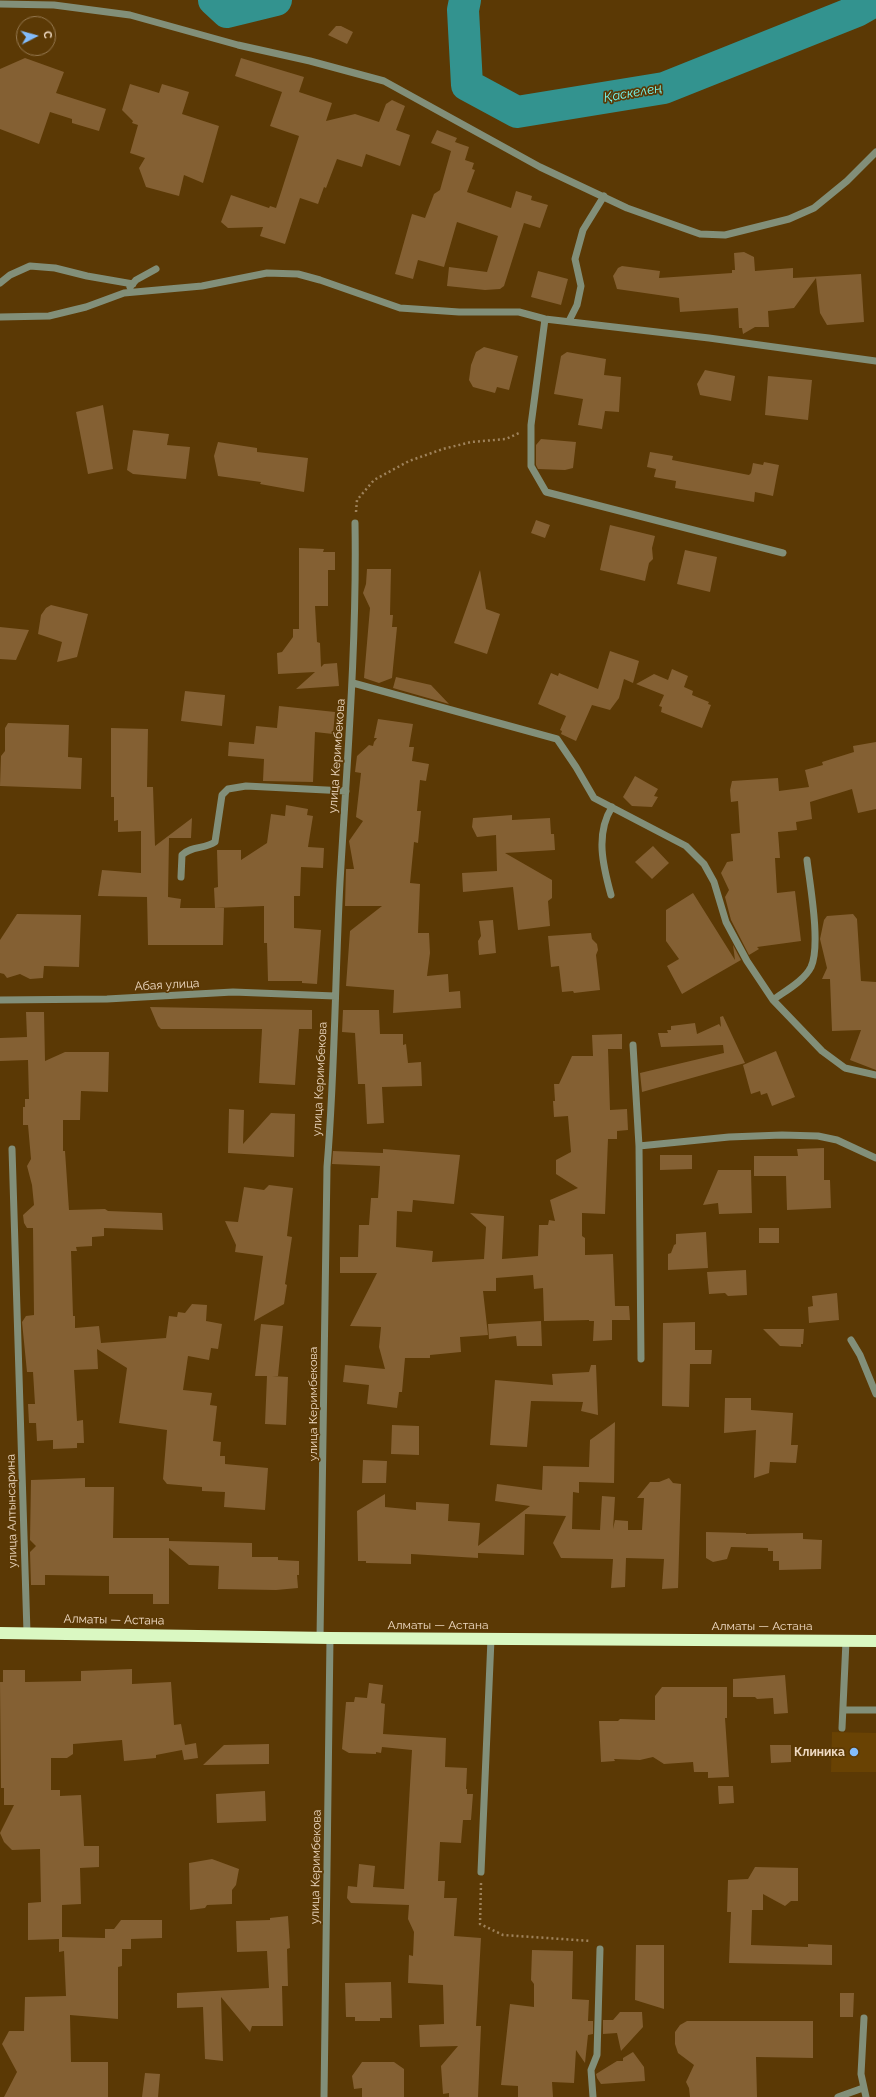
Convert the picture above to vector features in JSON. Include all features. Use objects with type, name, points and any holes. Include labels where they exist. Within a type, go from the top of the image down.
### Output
[{"type":"highway","name":"Алматы — Астана","points":[[0,1632],[325,1638],[876,1641]]},
{"type":"street","points":[[0,4],[54,5],[130,15],[231,43],[310,61],[384,81],[533,164],[627,208],[700,234],[725,235],[789,219],[814,208],[847,181],[876,152]]},
{"type":"street","points":[[569,321],[577,306],[581,286],[575,259],[583,230],[604,196]]},
{"type":"street","points":[[0,283],[10,275],[30,266],[55,268],[87,276],[133,284]]},
{"type":"street","points":[[124,294],[133,284],[156,269]]},
{"type":"street","points":[[0,317],[50,316],[86,307],[124,294],[202,286],[267,273],[298,274],[400,308],[459,312],[519,312],[545,319],[708,338],[876,361]]},
{"type":"street","points":[[545,319],[531,426],[531,466],[546,492],[783,552]]},
{"type":"street","name":"улица Керимбекова","points":[[324,2097],[326,1167],[330,1124],[335,996],[353,683],[355,522]]},
{"type":"street","points":[[353,683],[557,739],[576,767],[594,798],[686,846],[704,864],[714,882],[726,922],[747,961],[773,1000],[822,1051],[834,1060],[846,1068],[876,1075]]},
{"type":"street","points":[[181,876],[182,855],[190,850],[215,842],[222,795],[228,789],[246,786],[346,790]]},
{"type":"street","points":[[611,895],[601,839],[605,817],[612,807]]},
{"type":"street","points":[[773,1000],[804,976],[811,968],[814,957],[815,933],[807,860]]},
{"type":"street","name":"Абая улица","points":[[0,1000],[107,999],[233,992],[335,996]]},
{"type":"street","points":[[633,1045],[639,1146],[641,1359]]},
{"type":"street","points":[[639,1146],[729,1137],[782,1135],[811,1136],[837,1140],[876,1158]]},
{"type":"street","name":"улица Алтынсарина","points":[[12,1149],[27,1633]]},
{"type":"street","points":[[851,1340],[860,1355],[876,1394]]},
{"type":"street","points":[[481,1872],[491,1639]]},
{"type":"street","points":[[842,1728],[846,1641]]},
{"type":"street","points":[[843,1710],[876,1710]]},
{"type":"street","points":[[593,2097],[591,2070],[597,2055],[600,1949]]},
{"type":"street","points":[[864,2018],[861,2074],[866,2097]]},
{"type":"street","points":[[838,2097],[863,2088]]},
{"type":"path","points":[[355,522],[357,500],[374,480],[409,461],[443,449],[471,442],[506,439],[531,426]]},
{"type":"path","points":[[481,1872],[480,1924],[503,1935],[597,1941],[600,1949]]},
{"type":"shaded area","name":"Клиника","points":[[832,1732],[876,1733],[876,1772],[831,1772]]},
{"type":"building","points":[[336,26],[341,26],[353,32],[347,44],[328,35]]},
{"type":"building","points":[[25,58],[64,72],[56,93],[106,109],[99,131],[72,123],[72,119],[50,112],[39,144],[0,129],[0,69]]},
{"type":"building","points":[[241,58],[304,77],[299,92],[332,103],[326,121],[355,114],[379,122],[386,104],[392,100],[405,106],[396,130],[410,135],[400,166],[366,154],[362,167],[337,159],[318,204],[300,198],[285,244],[260,236],[263,227],[228,228],[221,222],[231,195],[269,208],[270,206],[276,208],[299,136],[270,126],[282,92],[235,76]]},
{"type":"building","points":[[130,84],[159,93],[162,84],[189,92],[182,114],[219,126],[203,183],[184,175],[179,196],[146,187],[139,168],[145,158],[130,153],[138,125],[132,123],[133,121],[122,110]]},
{"type":"building","points":[[437,130],[457,138],[455,142],[469,147],[465,160],[474,163],[472,169],[475,170],[467,192],[511,208],[516,191],[532,196],[531,200],[548,205],[540,228],[524,223],[504,286],[500,289],[485,290],[447,286],[449,267],[487,272],[498,236],[457,222],[444,267],[418,260],[413,279],[395,274],[412,214],[425,218],[434,194],[440,190],[451,151],[431,143]]},
{"type":"building","points":[[744,252],[754,257],[755,271],[793,268],[793,278],[861,274],[864,322],[827,325],[820,313],[816,278],[794,308],[768,311],[769,327],[755,327],[743,334],[742,328],[739,328],[738,308],[680,312],[679,298],[617,289],[613,276],[618,268],[622,266],[660,271],[659,278],[732,273],[732,270],[735,270],[734,253]]},
{"type":"building","points":[[538,271],[568,279],[561,305],[531,297]]},
{"type":"building","points":[[484,347],[518,356],[509,390],[497,387],[495,393],[473,387],[469,380],[471,365],[476,352]]},
{"type":"building","points":[[567,352],[606,359],[604,375],[621,377],[619,412],[605,411],[602,429],[578,425],[583,399],[554,394],[561,356]]},
{"type":"building","points":[[705,370],[735,376],[731,401],[700,395],[697,384]]},
{"type":"building","points":[[768,376],[812,380],[808,420],[765,415]]},
{"type":"building","points":[[103,405],[113,469],[88,474],[76,412]]},
{"type":"building","points":[[133,430],[169,434],[167,445],[190,447],[186,479],[133,474],[127,470]]},
{"type":"building","points":[[541,439],[576,442],[573,468],[565,470],[538,469],[536,465],[536,445]]},
{"type":"building","points":[[218,442],[257,448],[257,452],[308,458],[304,492],[260,484],[261,482],[218,476],[214,456]]},
{"type":"building","points":[[650,452],[673,456],[672,460],[749,475],[751,473],[753,463],[763,465],[764,462],[779,465],[773,496],[755,492],[754,502],[675,488],[676,481],[654,477],[656,469],[647,467]]},
{"type":"building","points":[[536,520],[550,525],[545,538],[531,533]]},
{"type":"building","points":[[610,525],[655,536],[652,548],[653,559],[649,563],[645,581],[600,570]]},
{"type":"building","points":[[299,548],[324,549],[323,552],[335,552],[335,570],[328,570],[328,606],[315,606],[317,642],[320,643],[321,667],[324,664],[337,663],[339,686],[296,689],[315,672],[278,674],[277,653],[282,652],[293,637],[293,629],[299,629]]},
{"type":"building","points":[[685,550],[717,557],[710,592],[677,584]]},
{"type":"building","points":[[367,569],[391,569],[390,615],[393,615],[392,627],[397,627],[392,678],[379,683],[364,678],[370,608],[363,593],[366,584]]},
{"type":"building","points":[[480,570],[486,609],[500,614],[487,654],[454,643]]},
{"type":"building","points":[[51,605],[88,614],[77,657],[57,662],[62,642],[38,634],[41,615],[46,608]]},
{"type":"building","points":[[0,627],[29,630],[16,660],[0,659]]},
{"type":"building","points":[[610,651],[639,661],[633,683],[624,679],[619,698],[610,710],[592,705],[576,741],[561,734],[562,731],[560,730],[566,716],[538,704],[551,673],[558,676],[559,673],[598,689]]},
{"type":"building","points":[[672,669],[688,676],[684,687],[693,691],[692,695],[709,702],[708,704],[711,705],[702,728],[661,712],[662,707],[659,706],[664,695],[636,684],[654,674],[668,680]]},
{"type":"building","points":[[396,677],[431,685],[449,704],[393,688]]},
{"type":"building","points":[[185,691],[225,695],[222,726],[181,721]]},
{"type":"building","points":[[279,706],[335,712],[333,734],[315,732],[313,782],[263,781],[264,759],[228,756],[229,742],[254,744],[256,726],[277,728]]},
{"type":"building","points":[[378,719],[413,724],[409,747],[414,747],[412,761],[429,764],[426,781],[420,780],[417,811],[421,811],[418,843],[414,842],[410,883],[420,884],[418,933],[429,933],[430,953],[427,976],[448,974],[449,992],[460,991],[461,1008],[393,1013],[394,990],[346,986],[350,931],[382,906],[345,906],[346,869],[354,869],[349,841],[363,821],[356,817],[361,773],[355,772],[357,756],[369,745],[373,746],[377,738],[374,738]]},
{"type":"building","points":[[8,723],[69,725],[68,757],[82,758],[81,789],[0,786],[1,756],[5,751],[5,728]]},
{"type":"building","points":[[111,728],[148,729],[147,787],[153,787],[155,846],[192,818],[191,838],[169,838],[168,897],[181,899],[180,908],[224,908],[223,945],[148,945],[147,897],[98,896],[102,870],[141,873],[141,831],[118,832],[118,820],[114,821],[114,797],[111,797]]},
{"type":"building","points":[[876,742],[876,809],[858,813],[852,789],[810,802],[812,819],[796,822],[797,830],[778,832],[780,858],[775,858],[777,893],[795,891],[801,941],[757,947],[759,949],[749,955],[731,920],[725,897],[729,890],[721,873],[727,862],[733,861],[731,834],[740,833],[738,801],[731,802],[730,790],[732,781],[778,778],[779,791],[809,787],[805,770],[823,765],[822,762],[854,752],[853,746]]},
{"type":"building","points":[[635,776],[658,789],[654,796],[658,797],[652,807],[632,806],[623,797]]},
{"type":"building","points":[[286,805],[308,809],[307,815],[313,816],[308,847],[324,848],[323,868],[301,867],[300,896],[294,896],[294,928],[321,930],[317,984],[302,983],[302,981],[268,981],[267,943],[264,943],[264,906],[215,908],[214,888],[218,887],[217,850],[241,850],[241,860],[267,843],[271,814],[285,816]]},
{"type":"building","points":[[512,815],[512,820],[550,818],[551,834],[554,834],[555,850],[505,853],[552,880],[552,898],[548,901],[550,926],[518,930],[513,887],[463,892],[462,873],[497,871],[496,835],[477,837],[472,827],[473,818]]},
{"type":"building","points":[[653,846],[669,863],[652,879],[635,862]]},
{"type":"building","points":[[693,893],[735,960],[733,945],[741,960],[682,994],[667,966],[679,959],[666,941],[666,910]]},
{"type":"building","points":[[17,914],[81,915],[79,967],[44,966],[43,978],[30,979],[20,974],[7,978],[4,974],[0,973],[0,940]]},
{"type":"building","points":[[853,914],[857,919],[861,981],[876,982],[876,1070],[850,1060],[861,1030],[832,1031],[830,979],[822,979],[827,968],[820,939],[824,920],[827,916]]},
{"type":"building","points":[[493,920],[496,953],[479,955],[478,941],[481,936],[479,921]]},
{"type":"building","points":[[591,933],[592,939],[597,944],[598,950],[596,955],[600,990],[574,993],[573,991],[562,992],[559,966],[551,967],[548,936]]},
{"type":"building","points":[[150,1007],[312,1010],[312,1029],[299,1029],[295,1085],[259,1083],[262,1029],[161,1029],[158,1026]]},
{"type":"building","points":[[343,1010],[379,1010],[380,1034],[403,1034],[403,1045],[406,1044],[408,1063],[421,1062],[422,1086],[382,1087],[384,1123],[367,1124],[365,1084],[358,1084],[355,1033],[342,1032]]},
{"type":"building","points":[[26,1012],[44,1012],[45,1061],[65,1052],[109,1052],[108,1092],[81,1091],[80,1120],[63,1120],[63,1151],[65,1151],[69,1210],[105,1209],[108,1211],[162,1213],[163,1230],[104,1228],[104,1236],[92,1237],[92,1246],[76,1247],[77,1251],[71,1251],[73,1316],[75,1316],[75,1328],[99,1326],[101,1343],[166,1338],[169,1316],[177,1317],[178,1312],[185,1313],[192,1304],[207,1305],[206,1321],[222,1324],[218,1349],[211,1348],[209,1360],[188,1356],[183,1390],[212,1393],[210,1405],[217,1406],[213,1441],[221,1442],[220,1456],[225,1456],[225,1464],[268,1468],[265,1510],[224,1507],[225,1492],[202,1491],[202,1487],[167,1484],[163,1479],[167,1430],[119,1423],[127,1368],[97,1349],[98,1369],[74,1370],[77,1421],[83,1420],[84,1443],[77,1443],[77,1448],[53,1449],[53,1440],[37,1441],[36,1423],[29,1423],[28,1404],[35,1404],[33,1372],[27,1372],[22,1322],[26,1316],[34,1315],[33,1228],[27,1228],[24,1223],[23,1215],[34,1205],[32,1185],[27,1166],[31,1159],[28,1125],[23,1125],[23,1107],[25,1107],[25,1099],[29,1099],[28,1060],[0,1061],[0,1038],[27,1037]]},
{"type":"building","points":[[723,1016],[745,1063],[642,1092],[640,1073],[724,1053],[723,1045],[661,1047],[658,1033],[668,1033],[667,1030],[671,1030],[671,1026],[695,1023],[697,1034],[719,1024],[721,1027],[720,1017]]},
{"type":"building","points":[[622,1034],[622,1049],[608,1049],[610,1110],[627,1109],[628,1130],[617,1131],[617,1139],[608,1139],[605,1214],[582,1213],[582,1236],[585,1238],[585,1255],[613,1254],[615,1306],[629,1306],[630,1320],[612,1320],[612,1340],[593,1341],[594,1321],[544,1321],[543,1288],[534,1289],[533,1275],[496,1278],[496,1291],[483,1291],[488,1335],[460,1337],[461,1352],[430,1355],[430,1358],[405,1358],[402,1392],[399,1392],[397,1408],[367,1404],[369,1385],[343,1382],[345,1365],[385,1369],[379,1347],[381,1327],[350,1326],[377,1273],[340,1273],[340,1257],[358,1257],[359,1225],[369,1225],[371,1198],[378,1198],[380,1166],[332,1164],[333,1151],[383,1153],[383,1149],[460,1155],[454,1204],[413,1200],[412,1212],[397,1211],[396,1247],[433,1251],[432,1262],[484,1259],[486,1227],[470,1213],[504,1216],[502,1259],[538,1256],[539,1225],[548,1225],[549,1220],[555,1221],[550,1200],[578,1188],[556,1174],[556,1160],[571,1152],[568,1116],[554,1117],[554,1084],[559,1084],[572,1056],[593,1056],[592,1035]]},
{"type":"building","points":[[776,1051],[795,1097],[772,1106],[767,1093],[761,1095],[760,1091],[751,1094],[743,1065]]},
{"type":"building","points":[[229,1109],[244,1110],[243,1144],[271,1113],[295,1114],[294,1157],[228,1153]]},
{"type":"building","points":[[824,1148],[824,1180],[830,1180],[831,1208],[787,1210],[786,1176],[754,1176],[754,1156],[798,1156],[797,1149]]},
{"type":"building","points":[[660,1155],[692,1155],[692,1169],[660,1170]]},
{"type":"building","points":[[718,1170],[751,1170],[752,1213],[719,1214],[718,1203],[703,1205]]},
{"type":"building","points":[[269,1185],[293,1188],[287,1236],[292,1237],[285,1284],[287,1285],[284,1304],[254,1321],[263,1256],[235,1252],[236,1245],[225,1221],[238,1222],[244,1187],[264,1190]]},
{"type":"building","points":[[759,1228],[779,1228],[779,1243],[759,1243]]},
{"type":"building","points":[[706,1232],[708,1268],[668,1270],[668,1254],[671,1253],[674,1245],[676,1244],[676,1234]]},
{"type":"building","points":[[746,1270],[747,1295],[728,1296],[725,1293],[709,1294],[707,1272]]},
{"type":"building","points":[[837,1293],[839,1320],[809,1323],[808,1307],[813,1306],[812,1296]]},
{"type":"building","points":[[541,1321],[542,1346],[517,1346],[516,1336],[489,1339],[488,1324]]},
{"type":"building","points":[[695,1322],[695,1350],[712,1350],[711,1364],[690,1364],[689,1407],[662,1406],[663,1323]]},
{"type":"building","points":[[261,1324],[283,1326],[278,1376],[272,1376],[288,1377],[286,1425],[265,1424],[267,1376],[255,1376]]},
{"type":"building","points":[[763,1329],[804,1329],[803,1344],[801,1344],[801,1347],[780,1346]]},
{"type":"building","points":[[591,1365],[596,1365],[598,1415],[581,1411],[583,1402],[531,1401],[527,1447],[490,1445],[495,1380],[553,1385],[552,1374],[589,1372]]},
{"type":"building","points":[[725,1398],[751,1398],[751,1410],[793,1413],[791,1445],[798,1445],[796,1463],[770,1462],[769,1473],[754,1478],[756,1430],[724,1433]]},
{"type":"building","points":[[615,1422],[614,1483],[579,1482],[579,1493],[573,1492],[572,1529],[600,1530],[602,1496],[615,1497],[613,1529],[615,1520],[628,1521],[628,1530],[642,1530],[644,1498],[637,1498],[650,1482],[659,1482],[669,1478],[673,1483],[681,1484],[678,1588],[662,1589],[664,1559],[626,1558],[625,1587],[611,1588],[613,1559],[561,1558],[553,1543],[566,1516],[525,1514],[524,1555],[478,1553],[478,1558],[411,1554],[411,1564],[366,1563],[366,1561],[358,1561],[357,1511],[385,1494],[385,1507],[416,1510],[416,1502],[449,1504],[448,1521],[480,1523],[478,1546],[530,1506],[495,1501],[497,1484],[542,1490],[543,1466],[589,1467],[590,1440]]},
{"type":"building","points":[[392,1425],[419,1426],[419,1455],[391,1454]]},
{"type":"building","points":[[363,1460],[387,1461],[386,1483],[362,1483]]},
{"type":"building","points":[[85,1478],[85,1487],[114,1487],[113,1538],[169,1538],[169,1541],[252,1543],[252,1557],[278,1557],[278,1560],[299,1561],[299,1575],[297,1575],[298,1588],[276,1590],[218,1589],[219,1566],[189,1565],[169,1548],[169,1604],[153,1604],[153,1594],[109,1594],[109,1576],[45,1575],[45,1585],[31,1585],[30,1552],[36,1546],[30,1540],[31,1480]]},
{"type":"building","points":[[706,1532],[746,1534],[803,1533],[803,1539],[822,1540],[821,1569],[779,1570],[779,1561],[773,1561],[773,1551],[768,1551],[768,1548],[731,1547],[727,1559],[713,1562],[706,1558]]},
{"type":"building","points":[[132,1669],[132,1684],[171,1682],[174,1725],[181,1724],[185,1745],[196,1743],[198,1758],[184,1760],[182,1750],[156,1755],[156,1758],[124,1761],[122,1740],[73,1744],[73,1754],[67,1758],[51,1758],[51,1790],[60,1790],[60,1796],[81,1795],[84,1846],[99,1846],[99,1867],[80,1868],[81,1904],[62,1905],[62,1937],[105,1938],[105,1929],[114,1929],[121,1920],[162,1920],[162,1938],[131,1939],[131,1949],[122,1949],[122,1966],[118,1967],[118,2019],[70,2015],[71,2062],[108,2062],[108,2097],[4,2097],[17,2072],[2,2044],[9,2031],[24,2031],[25,1997],[66,1996],[64,1951],[59,1952],[59,1939],[28,1940],[28,1903],[41,1902],[40,1849],[12,1850],[4,1842],[0,1833],[14,1805],[4,1805],[4,1788],[1,1788],[0,1682],[3,1682],[3,1670],[25,1670],[25,1682],[81,1681],[81,1671]]},
{"type":"building","points":[[785,1675],[788,1713],[774,1714],[773,1698],[757,1699],[755,1697],[733,1697],[733,1679]]},
{"type":"building","points":[[369,1683],[383,1685],[381,1703],[385,1704],[383,1734],[446,1738],[445,1767],[467,1768],[467,1794],[473,1794],[471,1820],[463,1820],[461,1843],[440,1842],[438,1881],[445,1881],[444,1898],[457,1898],[454,1936],[481,1938],[476,2026],[481,2026],[478,2097],[449,2097],[449,2093],[443,2094],[441,2066],[458,2046],[420,2047],[419,2025],[444,2024],[443,1985],[408,1983],[409,1955],[413,1956],[414,1932],[408,1919],[409,1905],[351,1903],[347,1898],[348,1886],[357,1887],[359,1864],[375,1866],[373,1887],[404,1889],[412,1750],[382,1747],[381,1753],[376,1752],[376,1754],[349,1753],[342,1749],[346,1702],[354,1702],[355,1697],[367,1698]]},
{"type":"building","points":[[662,1687],[727,1687],[727,1718],[725,1718],[729,1777],[708,1778],[708,1772],[694,1772],[693,1762],[664,1764],[653,1757],[640,1760],[614,1759],[615,1761],[601,1762],[599,1721],[618,1721],[620,1719],[655,1720],[655,1696]]},
{"type":"building","points":[[269,1744],[269,1764],[203,1765],[224,1745]]},
{"type":"building","points":[[770,1745],[791,1745],[791,1762],[771,1763]]},
{"type":"building","points":[[718,1786],[733,1786],[734,1803],[719,1804]]},
{"type":"building","points":[[265,1791],[266,1821],[217,1823],[216,1794]]},
{"type":"building","points":[[212,1859],[239,1869],[236,1885],[232,1890],[232,1904],[207,1905],[205,1908],[190,1910],[189,1863]]},
{"type":"building","points":[[755,1867],[798,1868],[798,1901],[791,1901],[785,1906],[763,1894],[763,1910],[752,1910],[751,1945],[808,1947],[808,1944],[832,1945],[832,1965],[729,1963],[731,1912],[727,1912],[728,1880],[748,1879]]},
{"type":"building","points":[[288,1916],[290,1948],[287,1949],[288,1986],[282,1986],[283,2026],[252,2026],[250,2032],[221,1997],[223,2061],[205,2059],[203,2007],[177,2008],[177,1993],[269,1988],[267,1951],[237,1952],[236,1921],[270,1920],[270,1918]]},
{"type":"building","points":[[636,1945],[664,1945],[664,2009],[635,2000]]},
{"type":"building","points":[[532,1950],[573,1951],[572,1999],[589,2000],[588,2021],[593,2021],[593,2034],[588,2035],[585,2063],[576,2050],[574,2083],[552,2082],[553,2097],[518,2097],[518,2086],[501,2085],[510,2004],[534,2007],[534,1984],[531,1980]]},
{"type":"building","points":[[391,1982],[392,2018],[380,2018],[380,2021],[355,2021],[355,2017],[346,2017],[345,1983]]},
{"type":"building","points":[[840,1993],[854,1993],[853,2017],[840,2017]]},
{"type":"building","points":[[620,2012],[642,2012],[643,2027],[621,2051],[617,2033],[603,2034],[603,2020],[613,2020]]},
{"type":"building","points":[[687,2021],[813,2021],[813,2058],[756,2057],[757,2097],[690,2097],[689,2088],[686,2082],[694,2065],[678,2053],[675,2044],[675,2032],[680,2025]]},
{"type":"building","points":[[633,2052],[644,2067],[645,2081],[601,2084],[596,2074],[617,2061],[623,2061],[623,2058]]},
{"type":"building","points":[[362,2062],[394,2062],[404,2069],[404,2097],[362,2097],[362,2088],[354,2089],[352,2076]]},
{"type":"building","points":[[145,2073],[160,2074],[158,2097],[142,2097]]},
{"type":"waterway","name":"Қаскелең","points":[[214,0],[227,12],[276,0]]},
{"type":"waterway","name":"Қаскелең","points":[[465,0],[463,10],[467,85],[517,112],[664,88],[857,11],[876,0]]},
{"type":"place","name":"Клиника","points":[[854,1752]]}]
